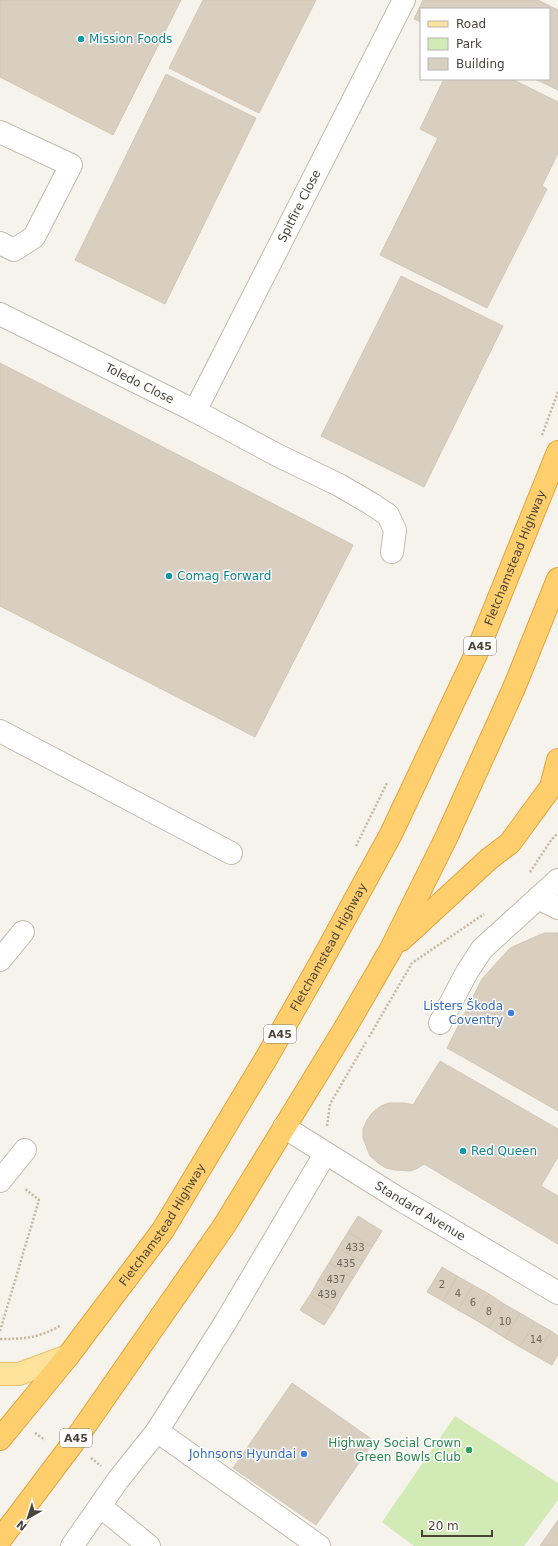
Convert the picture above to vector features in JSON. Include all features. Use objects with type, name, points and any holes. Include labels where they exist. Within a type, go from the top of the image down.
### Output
[{"type":"highway","name":"Fletchamstead Highway","points":[[0,1439],[68,1356],[163,1230],[267,1057],[321,962],[387,841],[478,652],[558,452]]},
{"type":"highway","name":"A45","points":[[0,1540],[73,1443],[224,1226],[344,1030],[391,949],[447,836],[514,688],[558,579]]},
{"type":"highway","points":[[391,949],[490,859],[510,843],[555,788],[558,760]]},
{"type":"main road","points":[[0,1374],[19,1374],[68,1356]]},
{"type":"street","name":"Spitfire Close","points":[[195,411],[404,0]]},
{"type":"street","points":[[0,132],[71,165],[34,237],[14,250],[0,243]]},
{"type":"street","name":"Toledo Close","points":[[0,314],[195,411],[277,455],[339,485],[388,515],[394,530],[392,552]]},
{"type":"street","points":[[0,731],[231,853]]},
{"type":"street","points":[[440,1023],[467,972],[482,949],[558,880]]},
{"type":"street","points":[[538,898],[558,908]]},
{"type":"street","points":[[0,960],[23,932]]},
{"type":"street","name":"Standard Avenue","points":[[284,1128],[558,1293]]},
{"type":"street","points":[[3,1178],[25,1150]]},
{"type":"street","points":[[72,1546],[118,1480],[157,1431],[225,1322],[325,1154]]},
{"type":"street","points":[[157,1431],[319,1546]]},
{"type":"street","points":[[100,1506],[135,1542]]},
{"type":"path","points":[[541,438],[558,392]]},
{"type":"path","points":[[354,849],[389,779]]},
{"type":"path","points":[[528,874],[558,833]]},
{"type":"path","points":[[325,1154],[330,1104],[412,963],[486,912]]},
{"type":"path","points":[[0,1331],[39,1200],[3,1178]]},
{"type":"path","points":[[0,1339],[20,1339],[47,1334],[64,1324]]},
{"type":"green space","name":"Highway Social Crown Green Bowls Club","points":[[455,1416],[558,1483],[558,1500],[524,1546],[414,1546],[382,1522]]},
{"type":"building","name":"Mission Foods","points":[[0,0],[181,0],[113,135],[0,77]]},
{"type":"building","points":[[203,0],[316,0],[259,113],[169,68]]},
{"type":"building","points":[[423,0],[538,0],[558,10],[558,90],[537,80],[550,80],[550,8],[420,8],[420,22],[414,19]]},
{"type":"building","points":[[166,74],[256,118],[165,304],[75,260]]},
{"type":"building","points":[[444,80],[514,80],[558,102],[558,153],[542,186],[547,189],[487,308],[380,255],[438,138],[420,129]]},
{"type":"building","points":[[401,276],[503,326],[424,487],[321,436]]},
{"type":"building","name":"Comag Forward","points":[[0,363],[353,545],[255,737],[0,606]]},
{"type":"building","name":"Listers Škoda Coventry","points":[[544,933],[558,933],[558,1111],[447,1048],[482,979],[510,948]]},
{"type":"building","name":"Red Queen","points":[[440,1061],[558,1129],[558,1157],[541,1186],[558,1196],[558,1244],[424,1164],[410,1171],[395,1170],[386,1168],[370,1156],[363,1138],[363,1129],[367,1120],[373,1112],[381,1106],[389,1103],[405,1103],[413,1105]]},
{"type":"building","points":[[358,1216],[382,1231],[372,1247],[348,1232]]},
{"type":"building","points":[[348,1232],[372,1247],[363,1262],[338,1248]]},
{"type":"building","points":[[338,1248],[363,1262],[353,1278],[329,1263]]},
{"type":"building","points":[[329,1263],[353,1278],[343,1294],[319,1279]]},
{"type":"building","points":[[442,1267],[457,1276],[443,1301],[427,1292]]},
{"type":"building","points":[[457,1276],[473,1285],[458,1310],[443,1301]]},
{"type":"building","points":[[319,1279],[343,1294],[334,1310],[310,1295]]},
{"type":"building","points":[[473,1285],[489,1294],[474,1319],[458,1310]]},
{"type":"building","points":[[489,1294],[504,1304],[489,1328],[474,1319]]},
{"type":"building","points":[[310,1295],[334,1310],[324,1325],[300,1310]]},
{"type":"building","points":[[504,1304],[520,1313],[505,1338],[489,1328]]},
{"type":"building","points":[[520,1313],[535,1322],[520,1347],[505,1338]]},
{"type":"building","points":[[535,1322],[551,1331],[536,1356],[520,1347]]},
{"type":"building","points":[[551,1331],[558,1336],[558,1354],[552,1365],[536,1356]]},
{"type":"building","name":"Johnsons Hyundai","points":[[292,1383],[374,1441],[316,1525],[233,1468]]},
{"type":"building","points":[[558,1520],[558,1546],[540,1546]]},
{"type":"place","name":"Mission Foods","points":[[81,39]]},
{"type":"place","name":"Comag Forward","points":[[169,576]]},
{"type":"place","name":"Listers Škoda Coventry","points":[[511,1013]]},
{"type":"place","name":"Red Queen","points":[[463,1151]]},
{"type":"place","name":"Highway Social Crown Green Bowls Club","points":[[469,1450]]},
{"type":"place","name":"Johnsons Hyundai","points":[[304,1454]]}]
